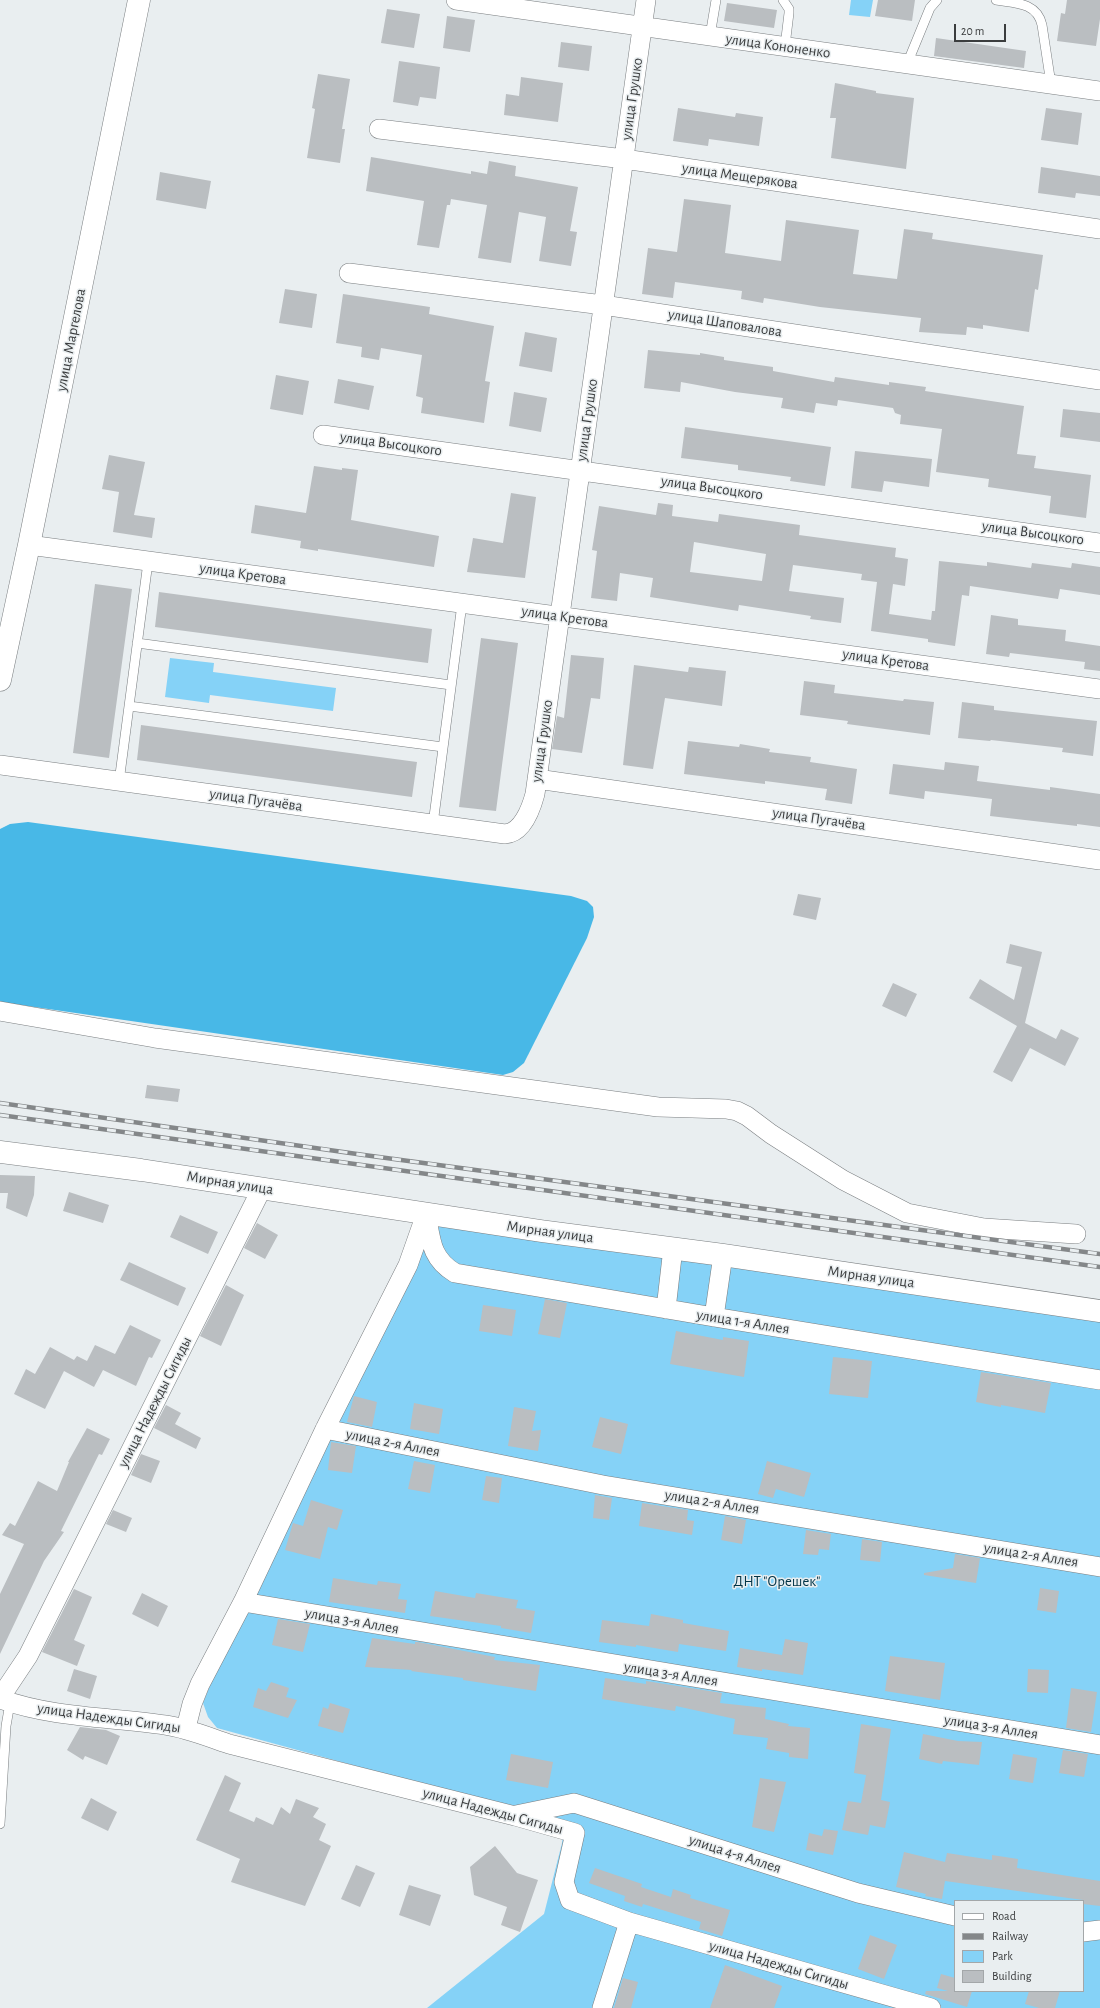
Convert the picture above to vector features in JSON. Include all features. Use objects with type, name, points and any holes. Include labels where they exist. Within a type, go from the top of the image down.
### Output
[{"type":"street","name":"улица Маргелова","points":[[0,680],[29,546],[139,0]]},
{"type":"street","name":"улица Кононенко","points":[[456,0],[1100,91]]},
{"type":"street","name":"улица Грушко","points":[[513,833],[519,828],[531,805],[537,779],[646,0]]},
{"type":"street","name":"улица Мещерякова","points":[[379,129],[624,159],[1100,229]]},
{"type":"street","name":"улица Шаповалова","points":[[349,273],[603,305],[1100,380]]},
{"type":"street","name":"улица Высоцкого","points":[[323,435],[1100,543]]},
{"type":"street","name":"улица Кретова","points":[[29,546],[1100,689]]},
{"type":"street","name":"улица Пугачёва","points":[[0,765],[433,824],[513,833]]},
{"type":"street","name":"улица Пугачёва","points":[[537,779],[1100,860]]},
{"type":"street","points":[[0,1011],[155,1038],[658,1107],[726,1109],[747,1116],[814,1163],[878,1199],[908,1213],[984,1228],[1076,1234]]},
{"type":"street","name":"Мирная улица","points":[[0,1152],[141,1170],[541,1231],[723,1255],[1100,1311]]},
{"type":"street","name":"улица Надежды Сигиды","points":[[262,1188],[28,1656],[3,1700],[85,1718],[186,1728],[229,1744],[515,1816],[575,1833],[564,1882],[570,1900],[630,1922],[931,2008]]},
{"type":"street","points":[[186,1728],[192,1704],[200,1684],[243,1602],[325,1429],[408,1265],[426,1213]]},
{"type":"street","name":"улица 1-я Аллея","points":[[426,1213],[436,1254],[440,1262],[455,1273],[714,1318],[1100,1380]]},
{"type":"street","points":[[666,1309],[673,1248]]},
{"type":"street","points":[[714,1318],[723,1255]]},
{"type":"street","name":"улица 2-я Аллея","points":[[325,1429],[603,1485],[1100,1567]]},
{"type":"street","name":"улица 3-я Аллея","points":[[243,1602],[1100,1745]]},
{"type":"street","name":"улица 4-я Аллея","points":[[515,1816],[574,1803],[858,1893],[954,1916]]},
{"type":"street","points":[[602,2008],[630,1922]]},
{"type":"street","points":[[1084,1932],[1100,1930]]},
{"type":"lane","points":[[710,36],[716,0]]},
{"type":"lane","points":[[783,0],[789,9],[785,46]]},
{"type":"lane","points":[[907,64],[930,8],[937,0]]},
{"type":"lane","points":[[996,0],[1030,6],[1039,17],[1042,25],[1050,84]]},
{"type":"lane","points":[[119,782],[148,562]]},
{"type":"lane","points":[[433,824],[462,604]]},
{"type":"lane","points":[[137,643],[451,685]]},
{"type":"lane","points":[[129,706],[443,747]]},
{"type":"lane","points":[[0,1824],[6,1726],[3,1700]]},
{"type":"green space","points":[[851,0],[873,0],[870,17],[849,15]]},
{"type":"green space","points":[[170,658],[214,663],[213,672],[336,688],[333,711],[210,695],[209,703],[165,697]]},
{"type":"green space","name":"ДНТ \"Орешек\"","points":[[431,1204],[1100,1303],[1100,2008],[427,2008],[544,1914],[562,1843],[564,1823],[217,1728],[208,1717],[203,1703],[243,1602]]},
{"type":"shaded area","points":[[28,822],[571,896],[587,901],[593,907],[594,917],[587,938],[524,1063],[513,1072],[503,1075],[0,1002],[0,829],[10,824]]},
{"type":"building","points":[[878,0],[915,0],[912,21],[875,16]]},
{"type":"building","points":[[1067,0],[1100,0],[1100,19],[1096,46],[1057,41],[1061,13],[1065,14]]},
{"type":"building","points":[[727,3],[777,10],[774,28],[724,21]]},
{"type":"building","points":[[387,9],[420,14],[414,48],[381,43]]},
{"type":"building","points":[[447,16],[475,20],[470,52],[443,48]]},
{"type":"building","points":[[936,38],[1026,51],[1024,68],[934,56]]},
{"type":"building","points":[[561,42],[592,46],[589,71],[558,67]]},
{"type":"building","points":[[399,61],[440,67],[436,99],[420,97],[418,106],[393,102]]},
{"type":"building","points":[[318,74],[350,79],[342,129],[345,129],[340,163],[307,158],[315,109],[312,108]]},
{"type":"building","points":[[521,77],[563,83],[558,122],[504,115],[506,94],[519,96]]},
{"type":"building","points":[[835,83],[876,91],[876,93],[914,98],[906,169],[831,158],[836,118],[830,118]]},
{"type":"building","points":[[678,108],[735,117],[736,113],[763,117],[759,146],[709,139],[708,146],[673,141]]},
{"type":"building","points":[[1046,108],[1082,113],[1078,145],[1041,140]]},
{"type":"building","points":[[371,157],[471,174],[471,171],[487,174],[489,161],[516,166],[515,176],[578,187],[570,231],[577,232],[571,266],[539,261],[546,217],[519,212],[511,263],[478,258],[487,205],[451,199],[450,205],[447,205],[439,248],[417,245],[424,201],[366,191]]},
{"type":"building","points":[[1041,167],[1100,176],[1100,196],[1076,193],[1075,198],[1038,193]]},
{"type":"building","points":[[160,172],[211,181],[206,209],[156,200]]},
{"type":"building","points":[[684,199],[731,205],[725,253],[781,261],[786,220],[859,230],[853,274],[897,279],[904,229],[933,233],[932,239],[1043,255],[1038,290],[1035,289],[1029,332],[983,325],[983,329],[967,327],[966,335],[919,332],[921,318],[820,307],[764,298],[763,303],[741,299],[742,291],[675,282],[673,298],[642,294],[648,248],[677,252]]},
{"type":"building","points":[[285,289],[317,294],[312,328],[279,323]]},
{"type":"building","points":[[343,294],[430,307],[429,314],[494,326],[485,381],[490,382],[484,423],[421,413],[423,398],[416,396],[422,355],[381,348],[379,360],[361,357],[362,347],[336,343]]},
{"type":"building","points":[[525,332],[557,338],[552,372],[519,366]]},
{"type":"building","points":[[648,350],[700,355],[700,353],[724,357],[724,360],[773,367],[773,371],[834,382],[835,377],[889,385],[889,382],[926,387],[925,391],[1024,406],[1017,454],[1036,456],[1034,468],[1091,475],[1086,518],[1049,513],[1051,496],[988,487],[989,479],[936,472],[942,429],[900,424],[901,415],[895,413],[893,408],[838,400],[837,406],[816,403],[814,413],[781,408],[783,398],[735,392],[681,382],[680,392],[644,388]]},
{"type":"building","points":[[276,375],[309,381],[303,415],[270,409]]},
{"type":"building","points":[[338,379],[374,386],[369,410],[334,403]]},
{"type":"building","points":[[514,392],[547,398],[541,432],[509,426]]},
{"type":"building","points":[[1063,409],[1100,413],[1100,442],[1060,437]]},
{"type":"building","points":[[685,427],[831,447],[825,486],[790,481],[791,477],[738,470],[738,465],[681,458]]},
{"type":"building","points":[[855,451],[932,459],[929,487],[884,481],[882,492],[851,488]]},
{"type":"building","points":[[109,455],[145,462],[134,515],[155,518],[152,538],[113,532],[119,492],[102,489]]},
{"type":"building","points":[[314,466],[342,470],[342,468],[358,470],[351,520],[439,536],[434,567],[318,549],[318,551],[300,548],[301,541],[251,533],[255,505],[306,513]]},
{"type":"building","points":[[511,493],[536,497],[525,578],[467,572],[473,538],[503,543]]},
{"type":"building","points":[[658,503],[673,505],[672,516],[718,522],[719,514],[800,525],[799,535],[896,548],[895,557],[908,559],[905,586],[893,584],[889,614],[931,620],[932,611],[935,611],[939,561],[987,566],[987,562],[1031,568],[1032,563],[1071,568],[1072,563],[1100,567],[1100,595],[1060,589],[1058,599],[970,586],[969,596],[962,595],[955,646],[928,642],[928,639],[871,631],[877,582],[861,580],[862,574],[793,565],[789,591],[844,598],[841,623],[810,619],[811,616],[739,605],[738,611],[650,597],[653,578],[620,573],[617,601],[591,598],[597,551],[592,550],[599,506],[656,515]],"holes":[[[694,542],[766,554],[762,581],[690,572]]]},
{"type":"building","points":[[95,584],[132,589],[109,758],[73,753]]},
{"type":"building","points":[[159,592],[432,629],[428,663],[155,627]]},
{"type":"building","points":[[991,615],[1018,619],[1018,625],[1066,630],[1065,641],[1100,646],[1100,671],[1084,669],[1085,662],[1010,653],[1009,657],[986,654]]},
{"type":"building","points":[[481,638],[518,643],[496,811],[459,807]]},
{"type":"building","points":[[571,655],[604,658],[600,699],[591,698],[582,753],[552,749],[557,716],[564,718]]},
{"type":"building","points":[[634,665],[688,672],[689,667],[726,671],[722,706],[665,698],[653,769],[623,765]]},
{"type":"building","points":[[804,681],[835,685],[834,693],[903,701],[904,699],[934,702],[930,735],[847,724],[848,721],[800,715]]},
{"type":"building","points":[[962,702],[994,706],[994,710],[1097,721],[1093,756],[1062,752],[1063,748],[958,738]]},
{"type":"building","points":[[141,725],[417,762],[412,797],[137,760]]},
{"type":"building","points":[[688,741],[739,747],[740,744],[770,749],[769,752],[811,757],[810,762],[857,769],[852,804],[825,800],[827,789],[765,781],[765,784],[684,774]]},
{"type":"building","points":[[945,762],[979,766],[977,781],[1050,790],[1050,787],[1100,794],[1100,827],[1077,824],[1077,826],[990,816],[992,799],[925,791],[924,799],[889,794],[893,764],[944,770]]},
{"type":"building","points":[[798,894],[821,898],[816,920],[793,915]]},
{"type":"building","points":[[1010,944],[1042,952],[1025,1023],[1056,1039],[1061,1029],[1079,1038],[1065,1066],[1030,1048],[1012,1082],[993,1072],[1017,1026],[969,998],[980,979],[1014,1000],[1022,967],[1006,963]]},
{"type":"building","points":[[893,983],[917,994],[906,1017],[882,1006]]},
{"type":"building","points":[[147,1085],[180,1089],[178,1102],[145,1098]]},
{"type":"building","points":[[0,1175],[35,1176],[34,1195],[27,1217],[6,1208],[8,1193],[0,1193]]},
{"type":"building","points":[[69,1192],[109,1205],[103,1223],[63,1211]]},
{"type":"building","points":[[180,1215],[218,1232],[208,1254],[170,1237]]},
{"type":"building","points":[[257,1223],[278,1235],[265,1259],[244,1248]]},
{"type":"building","points":[[129,1262],[186,1288],[178,1306],[120,1280]]},
{"type":"building","points":[[226,1285],[244,1295],[221,1346],[200,1336]]},
{"type":"building","points":[[545,1299],[567,1303],[560,1338],[538,1334]]},
{"type":"building","points":[[483,1305],[516,1310],[512,1336],[479,1331]]},
{"type":"building","points":[[130,1325],[161,1340],[152,1358],[149,1357],[136,1386],[103,1370],[94,1387],[64,1371],[45,1409],[14,1394],[26,1369],[35,1374],[50,1347],[74,1360],[77,1356],[87,1361],[95,1345],[115,1354]]},
{"type":"building","points":[[676,1331],[723,1340],[723,1337],[749,1341],[744,1377],[670,1364]]},
{"type":"building","points":[[833,1357],[872,1361],[868,1398],[829,1394]]},
{"type":"building","points":[[981,1372],[1051,1383],[1045,1413],[976,1402]]},
{"type":"building","points":[[354,1396],[377,1402],[372,1427],[347,1422]]},
{"type":"building","points":[[414,1403],[443,1409],[439,1434],[410,1429]]},
{"type":"building","points":[[166,1405],[181,1413],[175,1424],[201,1438],[196,1449],[154,1428]]},
{"type":"building","points":[[514,1407],[536,1411],[532,1431],[541,1430],[538,1451],[508,1446]]},
{"type":"building","points":[[600,1417],[628,1424],[621,1454],[592,1447]]},
{"type":"building","points":[[87,1428],[110,1439],[102,1455],[99,1454],[61,1531],[64,1532],[44,1561],[0,1654],[0,1594],[24,1544],[2,1535],[10,1523],[15,1526],[38,1481],[57,1491],[68,1462]]},
{"type":"building","points":[[331,1442],[356,1446],[352,1473],[328,1470]]},
{"type":"building","points":[[141,1454],[160,1461],[151,1483],[131,1475]]},
{"type":"building","points":[[414,1461],[435,1465],[430,1493],[408,1489]]},
{"type":"building","points":[[767,1461],[811,1473],[804,1497],[776,1489],[773,1498],[758,1494]]},
{"type":"building","points":[[486,1476],[502,1478],[499,1503],[482,1500]]},
{"type":"building","points":[[595,1495],[612,1498],[609,1520],[593,1518]]},
{"type":"building","points":[[311,1500],[343,1510],[337,1530],[328,1527],[320,1559],[285,1550],[293,1523],[303,1526]]},
{"type":"building","points":[[642,1503],[688,1510],[687,1520],[694,1521],[692,1535],[639,1526]]},
{"type":"building","points":[[113,1510],[132,1518],[126,1532],[106,1524]]},
{"type":"building","points":[[725,1516],[746,1520],[742,1544],[721,1540]]},
{"type":"building","points":[[806,1530],[831,1534],[829,1550],[819,1549],[818,1555],[803,1554]]},
{"type":"building","points":[[862,1539],[882,1542],[880,1562],[860,1560]]},
{"type":"building","points":[[955,1554],[980,1558],[976,1583],[924,1575],[924,1573],[953,1568]]},
{"type":"building","points":[[333,1578],[377,1585],[378,1581],[401,1584],[398,1599],[407,1600],[405,1613],[329,1602]]},
{"type":"building","points":[[1040,1588],[1059,1591],[1056,1613],[1037,1610]]},
{"type":"building","points":[[74,1589],[92,1597],[74,1640],[85,1645],[77,1666],[42,1652]]},
{"type":"building","points":[[435,1591],[475,1598],[476,1593],[518,1600],[516,1608],[535,1611],[531,1633],[501,1628],[501,1626],[430,1616]]},
{"type":"building","points":[[142,1593],[168,1606],[158,1627],[132,1614]]},
{"type":"building","points":[[651,1614],[683,1620],[683,1623],[729,1631],[726,1651],[679,1644],[678,1652],[636,1645],[636,1647],[599,1642],[602,1620],[649,1626]]},
{"type":"building","points":[[278,1619],[310,1624],[303,1652],[272,1645]]},
{"type":"building","points":[[372,1638],[415,1644],[415,1642],[418,1642],[495,1657],[494,1660],[540,1665],[536,1691],[463,1680],[463,1678],[411,1671],[412,1670],[365,1667]]},
{"type":"building","points":[[785,1639],[808,1643],[803,1675],[737,1667],[740,1648],[782,1655]]},
{"type":"building","points":[[890,1656],[945,1663],[940,1700],[885,1691]]},
{"type":"building","points":[[74,1669],[97,1676],[90,1699],[67,1691]]},
{"type":"building","points":[[1028,1669],[1049,1670],[1048,1693],[1027,1692]]},
{"type":"building","points":[[605,1678],[646,1684],[646,1681],[722,1693],[720,1703],[766,1708],[765,1719],[789,1724],[788,1726],[810,1728],[808,1759],[789,1757],[789,1753],[766,1749],[768,1738],[733,1734],[735,1719],[676,1706],[675,1711],[602,1699]]},
{"type":"building","points":[[271,1682],[289,1688],[286,1697],[297,1700],[288,1718],[253,1707],[258,1688],[266,1691]]},
{"type":"building","points":[[1071,1688],[1097,1692],[1091,1732],[1066,1728]]},
{"type":"building","points":[[330,1703],[350,1709],[343,1733],[318,1726],[323,1707],[328,1709]]},
{"type":"building","points":[[861,1724],[891,1729],[881,1800],[890,1802],[885,1828],[870,1825],[868,1835],[842,1830],[848,1801],[861,1803],[866,1775],[854,1773]]},
{"type":"building","points":[[80,1727],[106,1730],[120,1736],[107,1765],[85,1756],[83,1760],[67,1750]]},
{"type":"building","points":[[923,1734],[958,1741],[982,1742],[979,1765],[943,1761],[942,1764],[919,1759]]},
{"type":"building","points":[[1063,1750],[1088,1754],[1084,1777],[1059,1773]]},
{"type":"building","points":[[511,1754],[553,1762],[548,1788],[506,1780]]},
{"type":"building","points":[[1013,1754],[1037,1758],[1033,1783],[1009,1779]]},
{"type":"building","points":[[225,1775],[241,1783],[229,1811],[254,1822],[256,1817],[273,1825],[281,1807],[290,1814],[296,1799],[319,1808],[313,1817],[326,1824],[319,1840],[331,1846],[305,1906],[231,1882],[240,1859],[196,1840]]},
{"type":"building","points":[[760,1778],[786,1782],[774,1832],[752,1827]]},
{"type":"building","points":[[91,1798],[117,1812],[108,1831],[81,1818]]},
{"type":"building","points":[[824,1829],[838,1831],[833,1855],[806,1850],[809,1833],[822,1836]]},
{"type":"building","points":[[495,1846],[517,1873],[538,1880],[520,1932],[501,1925],[507,1907],[474,1895],[470,1867]]},
{"type":"building","points":[[904,1852],[945,1862],[947,1853],[992,1860],[992,1855],[1018,1859],[1017,1868],[1100,1881],[1100,1906],[1084,1904],[1084,1900],[945,1881],[942,1899],[925,1896],[926,1894],[896,1887]]},
{"type":"building","points":[[356,1865],[375,1873],[360,1907],[341,1899]]},
{"type":"building","points":[[595,1868],[642,1884],[641,1887],[671,1897],[673,1889],[691,1895],[690,1898],[730,1910],[722,1936],[699,1929],[701,1922],[643,1904],[642,1907],[624,1901],[625,1896],[589,1883]]},
{"type":"building","points":[[409,1885],[441,1895],[430,1926],[399,1915]]},
{"type":"building","points":[[870,1935],[897,1945],[884,1979],[858,1969]]},
{"type":"building","points":[[725,1965],[782,1986],[774,2008],[710,2008]]},
{"type":"building","points":[[941,1974],[954,1978],[954,1992],[972,1992],[967,2007],[925,1994],[926,1991],[948,1991],[937,1988]]},
{"type":"building","points":[[623,1978],[638,1982],[631,2008],[614,2008]]},
{"type":"building","points":[[1029,1992],[1060,1992],[1055,2008],[1039,2008],[1025,2004]]},
{"type":"railway","points":[[0,1103],[364,1155],[1100,1254]]},
{"type":"railway","points":[[0,1115],[1100,1267]]}]
